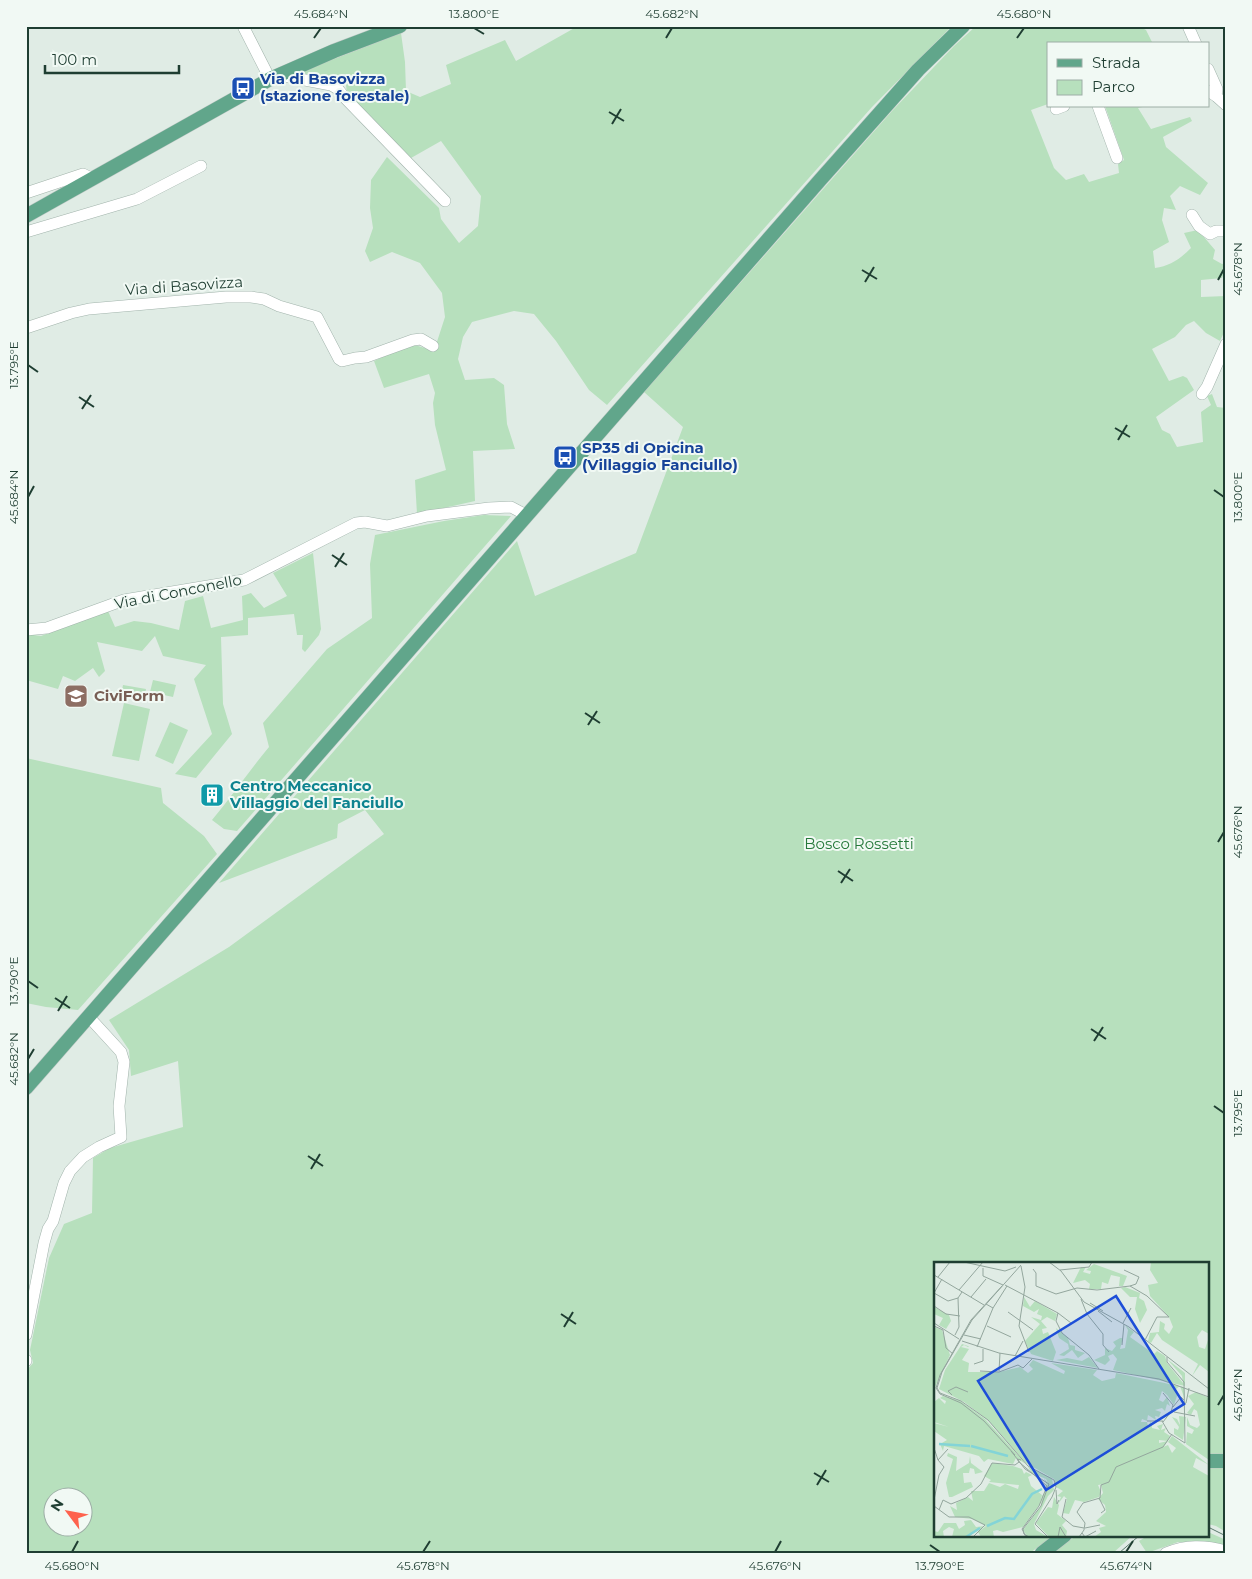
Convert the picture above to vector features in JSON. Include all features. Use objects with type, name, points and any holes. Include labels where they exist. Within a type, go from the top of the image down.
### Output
[{"type":"main road","points":[[26,216],[275,77],[334,51],[400,26]]},
{"type":"main road","points":[[26,1088],[831,167],[918,70],[964,26]]},
{"type":"main road","points":[[1210,1461],[1226,1461]]},
{"type":"main road","points":[[1042,1553],[1064,1536]]},
{"type":"street","points":[[243,26],[275,77],[331,85],[338,88],[345,98],[445,201]]},
{"type":"street","points":[[1188,26],[1195,42]]},
{"type":"street","points":[[1210,73],[1217,89],[1212,93],[1226,105]]},
{"type":"street","points":[[1099,108],[1118,158]]},
{"type":"street","points":[[26,232],[137,198],[201,166]]},
{"type":"street","points":[[26,193],[83,174],[93,179]]},
{"type":"street","points":[[1192,214],[1199,226],[1210,234],[1216,231],[1226,231]]},
{"type":"street","name":"Via di Basovizza","points":[[26,328],[71,313],[89,310],[226,297],[251,297],[317,317],[339,359],[342,361],[366,357],[413,340],[421,340],[433,346]]},
{"type":"street","points":[[1202,394],[1226,344]]},
{"type":"street","name":"Via di Conconello","points":[[26,630],[47,628],[124,600],[244,580],[356,523],[366,522],[387,526],[427,516],[489,508],[511,507],[526,515]]},
{"type":"street","points":[[26,1335],[44,1243],[48,1228],[54,1221],[64,1183],[70,1171],[83,1157],[99,1146],[121,1137],[120,1106],[124,1062],[120,1052],[88,1016]]},
{"type":"street","points":[[1166,1553],[1180,1547],[1194,1546],[1226,1551]]},
{"type":"green space","points":[[578,26],[952,26],[872,107],[607,405],[589,390],[556,341],[534,314],[514,311],[472,322],[463,337],[458,359],[465,380],[494,378],[504,385],[507,424],[515,449],[473,451],[475,501],[417,514],[415,480],[446,470],[435,425],[433,403],[435,393],[429,374],[384,388],[374,361],[398,350],[415,345],[434,351],[445,317],[442,293],[420,263],[392,252],[370,262],[365,251],[373,228],[370,208],[371,180],[387,157],[439,208],[441,219],[459,243],[478,226],[481,196],[441,141],[411,158],[347,95],[345,74],[329,80],[295,74],[401,33],[406,91],[420,97],[451,84],[446,65],[505,40],[516,61]]},
{"type":"green space","name":"Bosco Rossetti","points":[[976,26],[1138,26],[1146,30],[1152,42],[1047,42],[1047,104],[1031,110],[1054,168],[1066,180],[1084,174],[1089,182],[1119,173],[1118,164],[1124,160],[1106,108],[1138,108],[1151,129],[1190,117],[1192,121],[1163,137],[1166,147],[1208,183],[1200,195],[1180,186],[1170,196],[1176,210],[1164,208],[1162,220],[1169,242],[1153,251],[1155,268],[1170,264],[1187,252],[1191,248],[1184,233],[1198,230],[1215,250],[1213,259],[1222,264],[1226,263],[1226,269],[1222,278],[1201,280],[1201,297],[1226,296],[1226,328],[1220,341],[1206,333],[1194,321],[1186,325],[1175,337],[1152,349],[1169,381],[1183,376],[1187,378],[1194,390],[1156,417],[1162,430],[1170,434],[1177,447],[1203,442],[1201,412],[1211,405],[1207,396],[1212,394],[1217,407],[1226,408],[1226,1455],[1210,1454],[1210,1262],[934,1262],[934,1536],[1053,1536],[1030,1553],[26,1553],[26,1371],[33,1363],[30,1350],[49,1258],[64,1224],[92,1213],[93,1158],[110,1148],[183,1127],[178,1061],[131,1076],[129,1050],[109,1020],[229,947],[384,834],[365,810],[338,824],[337,838],[219,883],[517,541],[535,596],[636,553],[683,427],[644,392],[892,111],[954,46]]},
{"type":"green space","points":[[484,515],[511,516],[237,831],[224,829],[212,820],[269,747],[263,723],[327,649],[372,618],[370,564],[375,535]]},
{"type":"green space","points":[[313,553],[321,629],[319,635],[305,652],[302,649],[303,635],[297,635],[294,614],[248,618],[248,635],[221,637],[223,704],[232,734],[196,778],[175,774],[212,734],[194,679],[206,665],[163,656],[155,636],[142,651],[97,642],[105,671],[99,677],[93,668],[75,681],[63,676],[58,689],[26,680],[26,634],[41,636],[108,611],[115,627],[134,621],[179,630],[185,601],[203,596],[211,628],[243,620],[242,596],[251,593],[264,608],[287,596],[273,573]]},
{"type":"green space","points":[[153,680],[176,685],[173,697],[150,692]]},
{"type":"green space","points":[[123,685],[146,689],[144,701],[121,696]]},
{"type":"green space","points":[[124,703],[150,709],[139,761],[112,756]]},
{"type":"green space","points":[[170,722],[188,730],[173,764],[155,756]]},
{"type":"green space","points":[[26,758],[161,788],[163,803],[204,836],[217,854],[78,1010],[26,1003]]},
{"type":"green space","points":[[1210,1467],[1226,1467],[1226,1532],[1210,1524]]},
{"type":"green space","points":[[1210,1533],[1226,1540],[1226,1547],[1208,1542],[1178,1542],[1147,1553],[1139,1541],[1147,1536],[1210,1536]]},
{"type":"green space","points":[[1076,1536],[1132,1536],[1113,1553],[1053,1553]]},
{"type":"tram line","points":[[1210,1528],[1226,1536]]},
{"type":"tram line","points":[[1119,1553],[1139,1536]]},
{"type":"place","name":"Via di Basovizza (stazione forestale)","points":[[243,88]]},
{"type":"place","name":"SP35 di Opicina (Villaggio Fanciullo)","points":[[565,457]]},
{"type":"place","name":"CiviForm","points":[[76,696]]},
{"type":"place","name":"Centro Meccanico Villaggio del Fanciullo","points":[[212,795]]}]
